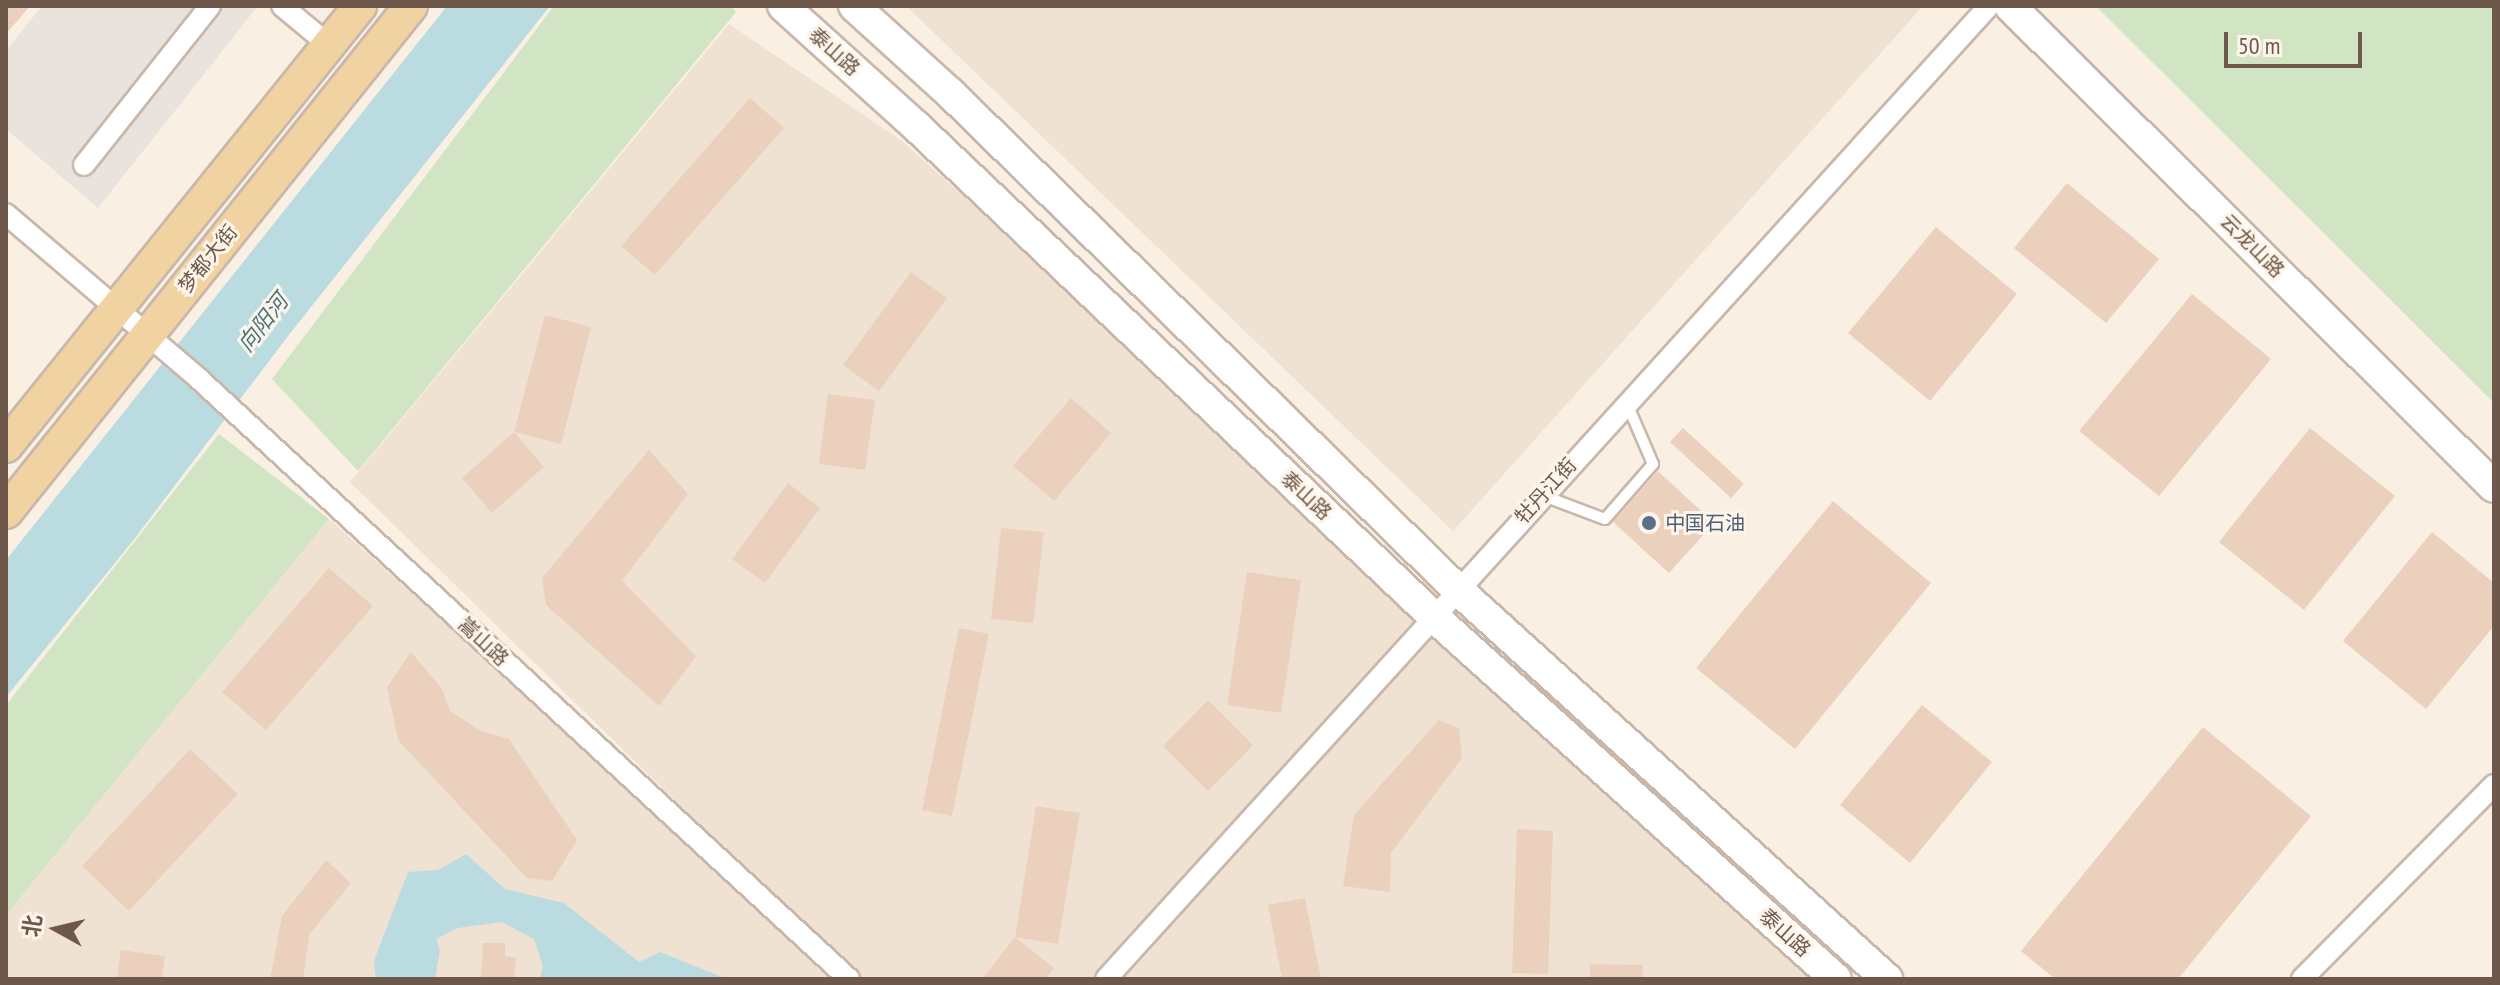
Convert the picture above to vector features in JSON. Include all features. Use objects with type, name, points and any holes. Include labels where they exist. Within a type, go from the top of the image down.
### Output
[{"type":"main road","name":"梦都大街","points":[[6,446],[360,6]]},
{"type":"main road","name":"梦都大街","points":[[6,512],[411,6]]},
{"type":"street","points":[[84,165],[210,6]]},
{"type":"street","points":[[282,6],[329,45]]},
{"type":"street","name":"泰山路","points":[[783,6],[928,138],[1433,616],[1836,979]]},
{"type":"street","name":"泰山路","points":[[854,6],[951,94],[1457,589],[1887,979]]},
{"type":"street","name":"牡丹江街","points":[[1106,979],[1989,6]]},
{"type":"street","name":"云龙山路","points":[[2010,6],[2494,487]]},
{"type":"street","name":"嵩山路","points":[[6,214],[199,379],[849,979]]},
{"type":"street","points":[[2302,979],[2494,785]]},
{"type":"lane","points":[[1542,496],[1605,519],[1653,464],[1627,403]]},
{"type":"shaded area","points":[[42,6],[258,6],[98,208],[6,129],[6,51]]},
{"type":"shaded area","points":[[906,6],[1923,6],[1453,531]]},
{"type":"shaded area","points":[[729,24],[902,141],[1836,979],[857,979],[350,482]]},
{"type":"shaded area","points":[[329,519],[844,979],[6,979],[6,915]]},
{"type":"green space","points":[[554,6],[730,6],[736,12],[358,471],[272,379]]},
{"type":"green space","points":[[2096,6],[2494,6],[2494,403]]},
{"type":"green space","points":[[219,434],[329,519],[6,915],[6,705]]},
{"type":"water","name":"向阳河","points":[[447,6],[550,6],[288,336],[132,542],[6,697],[6,560]]},
{"type":"water","points":[[466,854],[505,889],[564,903],[639,962],[660,952],[727,979],[540,979],[543,966],[534,939],[502,922],[458,928],[436,939],[440,950],[435,979],[376,979],[374,961],[408,872],[438,870]]},
{"type":"building","points":[[6,6],[30,6],[6,34]]},
{"type":"building","points":[[750,98],[784,128],[655,275],[621,246]]},
{"type":"building","points":[[2067,183],[2159,259],[2106,323],[2014,248]]},
{"type":"building","points":[[1936,227],[2017,294],[1930,401],[1848,333]]},
{"type":"building","points":[[911,272],[947,298],[879,391],[843,365]]},
{"type":"building","points":[[2192,294],[2271,359],[2159,496],[2079,431]]},
{"type":"building","points":[[545,315],[591,327],[561,444],[514,432]]},
{"type":"building","points":[[828,394],[875,400],[865,470],[819,464]]},
{"type":"building","points":[[1071,398],[1111,433],[1054,501],[1013,466]]},
{"type":"building","points":[[1683,428],[1744,484],[1731,498],[1670,442]]},
{"type":"building","points":[[2310,428],[2395,496],[2304,610],[2219,542]]},
{"type":"building","points":[[514,432],[544,467],[492,513],[462,478]]},
{"type":"building","points":[[649,450],[688,494],[622,581],[696,656],[659,706],[546,605],[542,578]]},
{"type":"building","points":[[1658,471],[1714,523],[1669,573],[1613,522]]},
{"type":"building","points":[[788,483],[820,508],[765,583],[732,559]]},
{"type":"building","points":[[1833,501],[1931,583],[1795,749],[1696,668]]},
{"type":"building","points":[[1001,528],[1044,532],[1033,623],[991,619]]},
{"type":"building","points":[[2432,532],[2494,583],[2494,626],[2426,709],[2343,641]]},
{"type":"building","points":[[329,568],[373,606],[266,730],[222,692]]},
{"type":"building","points":[[1247,572],[1301,580],[1281,713],[1227,705]]},
{"type":"building","points":[[959,628],[989,634],[952,816],[922,810]]},
{"type":"building","points":[[411,652],[442,689],[450,711],[481,731],[509,739],[577,840],[552,881],[527,878],[398,740],[387,687]]},
{"type":"building","points":[[1208,700],[1253,745],[1208,791],[1163,746]]},
{"type":"building","points":[[1922,705],[1992,762],[1910,863],[1840,805]]},
{"type":"building","points":[[1439,720],[1459,728],[1462,758],[1391,853],[1390,892],[1343,886],[1354,815]]},
{"type":"building","points":[[2203,727],[2311,816],[2178,979],[2055,979],[2021,951]]},
{"type":"building","points":[[190,749],[238,794],[129,911],[82,866]]},
{"type":"building","points":[[1036,806],[1080,813],[1058,944],[1015,937]]},
{"type":"building","points":[[1517,829],[1553,831],[1548,974],[1512,973]]},
{"type":"building","points":[[326,860],[351,883],[309,935],[303,979],[270,979],[282,916]]},
{"type":"building","points":[[1305,898],[1321,979],[1282,979],[1268,905]]},
{"type":"building","points":[[1015,937],[1054,968],[1046,979],[982,979]]},
{"type":"building","points":[[483,943],[505,943],[505,956],[516,958],[514,979],[481,979]]},
{"type":"building","points":[[121,950],[165,956],[162,979],[117,979]]},
{"type":"building","points":[[1590,964],[1643,965],[1642,979],[1590,979]]},
{"type":"place","name":"中国石油","points":[[1649,523]]}]
